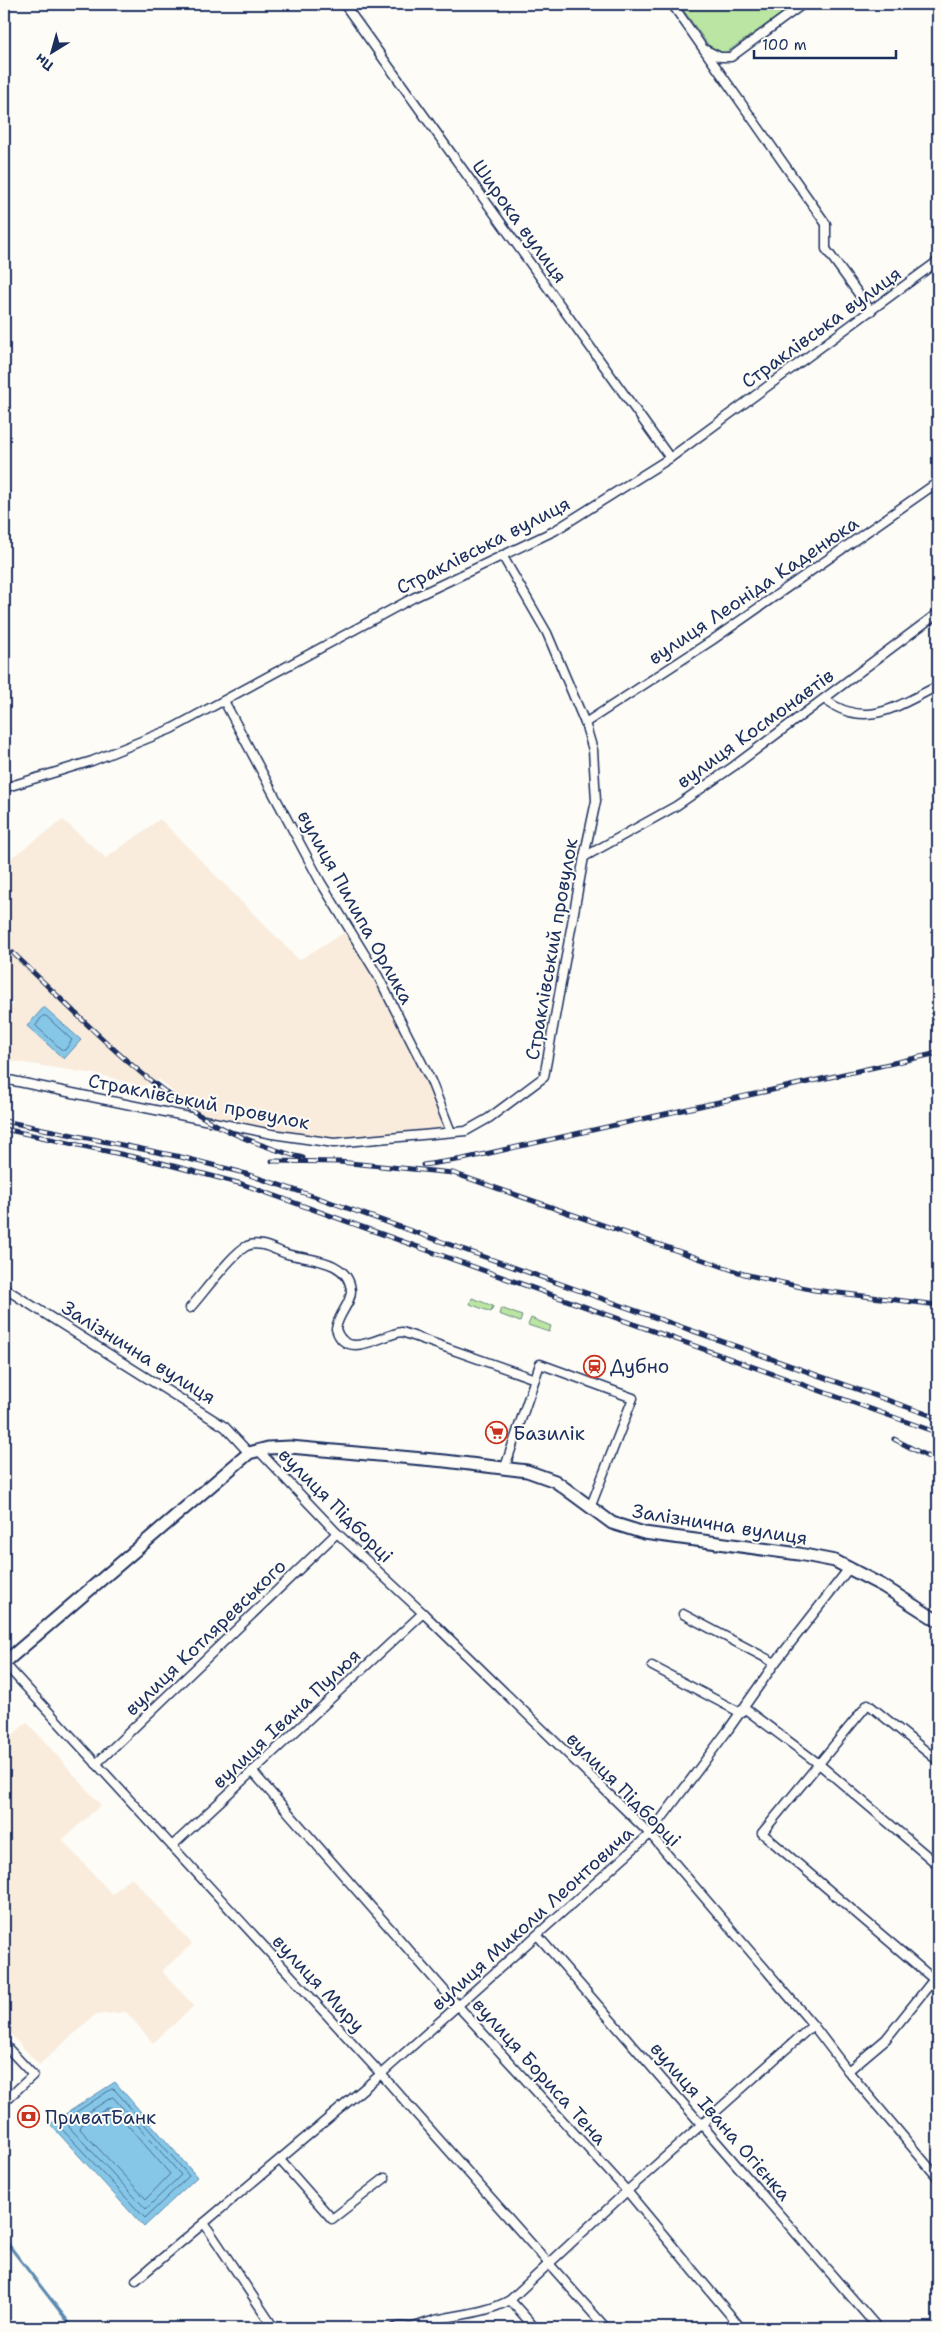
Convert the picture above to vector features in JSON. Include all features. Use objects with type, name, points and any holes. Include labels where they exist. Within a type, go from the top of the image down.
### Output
[{"type":"main road","name":"Залізнична вулиця","points":[[253,1452],[278,1447],[301,1448],[505,1467],[549,1478],[612,1524],[644,1533],[812,1556],[835,1561],[850,1567],[938,1621]]},
{"type":"main road","points":[[4,1663],[253,1452]]},
{"type":"street","name":"Широка вулиця","points":[[344,4],[670,458]]},
{"type":"street","points":[[672,4],[826,224],[826,249],[871,312]]},
{"type":"street","points":[[704,49],[720,56],[731,56],[803,4]]},
{"type":"street","name":"Страклівська вулиця","points":[[4,788],[92,761],[171,729],[412,598],[554,531],[670,458],[938,261]]},
{"type":"street","name":"вулиця Леоніда Каденюка","points":[[586,723],[719,635],[938,482]]},
{"type":"street","name":"Страклівський провулок","points":[[4,1079],[272,1134],[334,1143],[466,1130],[489,1118],[544,1077],[596,801],[593,750],[586,723],[547,633],[502,555]]},
{"type":"street","name":"вулиця Космонавтів","points":[[584,857],[676,806],[734,766],[938,614]]},
{"type":"street","points":[[824,699],[842,711],[866,715],[882,712],[938,686]]},
{"type":"street","name":"вулиця Пилипа Орлика","points":[[224,701],[320,881],[378,976],[431,1081],[451,1132]]},
{"type":"street","points":[[190,1308],[240,1250],[252,1244],[258,1244],[288,1254],[324,1262],[344,1274],[349,1282],[350,1298],[338,1316],[336,1329],[344,1341],[366,1345],[402,1332],[535,1379]]},
{"type":"street","name":"Залізнична вулиця","points":[[4,1288],[225,1427],[253,1452]]},
{"type":"street","points":[[505,1467],[540,1364],[633,1398],[590,1508]]},
{"type":"street","name":"вулиця Підборці","points":[[253,1452],[650,1834],[813,2025],[848,2071],[938,2178]]},
{"type":"street","name":"вулиця Котляревського","points":[[96,1764],[337,1533]]},
{"type":"street","name":"вулиця Миколи Леонтовича","points":[[136,2280],[381,2074],[538,1936],[650,1834],[743,1710],[775,1663],[850,1567]]},
{"type":"street","name":"вулиця Івана Пулюя","points":[[172,1846],[423,1614]]},
{"type":"street","points":[[683,1614],[775,1663]]},
{"type":"street","name":"вулиця Миру","points":[[4,1663],[381,2074],[606,2328]]},
{"type":"street","points":[[652,1666],[743,1710],[819,1764],[938,1865]]},
{"type":"street","points":[[848,2071],[886,2039],[937,1979],[762,1833],[868,1704],[938,1761]]},
{"type":"street","name":"вулиця Бориса Тена","points":[[252,1771],[458,2006],[627,2191],[741,2328]]},
{"type":"street","name":"вулиця Івана Огієнка","points":[[538,1936],[878,2328]]},
{"type":"street","points":[[394,2328],[398,2326],[412,2327],[499,2306],[510,2300],[627,2191],[813,2025]]},
{"type":"street","points":[[4,2044],[33,2075],[4,2102]]},
{"type":"street","points":[[280,2160],[332,2219],[385,2178]]},
{"type":"street","points":[[204,2223],[274,2328]]},
{"type":"street","points":[[510,2300],[535,2328]]},
{"type":"shaded area","points":[[160,819],[299,960],[350,929],[378,976],[451,1132],[334,1143],[204,1120],[159,1079],[155,1083],[140,1086],[101,1075],[4,1060],[4,1014],[13,1004],[4,995],[4,863],[63,820],[106,858]]},
{"type":"shaded area","points":[[27,1722],[101,1805],[62,1840],[112,1894],[131,1877],[192,1944],[162,1971],[194,2006],[153,2043],[126,2012],[95,2015],[39,2065],[4,2027],[4,1743]]},
{"type":"green space","points":[[679,4],[796,4],[724,54],[709,46]]},
{"type":"green space","points":[[472,1298],[493,1306],[491,1312],[470,1304]]},
{"type":"green space","points":[[501,1308],[522,1316],[520,1322],[499,1314]]},
{"type":"green space","points":[[531,1318],[551,1326],[549,1332],[528,1325]]},
{"type":"water","points":[[44,1007],[81,1040],[64,1059],[27,1026]]},
{"type":"water","points":[[115,2082],[197,2177],[144,2227],[50,2124]]},
{"type":"waterway","points":[[4,2239],[73,2328]]},
{"type":"railway","points":[[13,953],[108,1044],[157,1086],[211,1122],[233,1133],[267,1147],[303,1158]]},
{"type":"railway","points":[[423,1165],[463,1159],[938,1053]]},
{"type":"railway","points":[[4,1121],[181,1157],[240,1172],[316,1197],[938,1418]]},
{"type":"railway","points":[[4,1129],[162,1163],[242,1184],[938,1433]]},
{"type":"railway","points":[[272,1161],[339,1162],[453,1173],[744,1274],[814,1290],[938,1305]]},
{"type":"railway","points":[[894,1439],[938,1462]]},
{"type":"place","name":"Дубно","points":[[594,1366]]},
{"type":"place","name":"Базилік","points":[[497,1433]]},
{"type":"place","name":"ПриватБанк","points":[[29,2117]]}]
